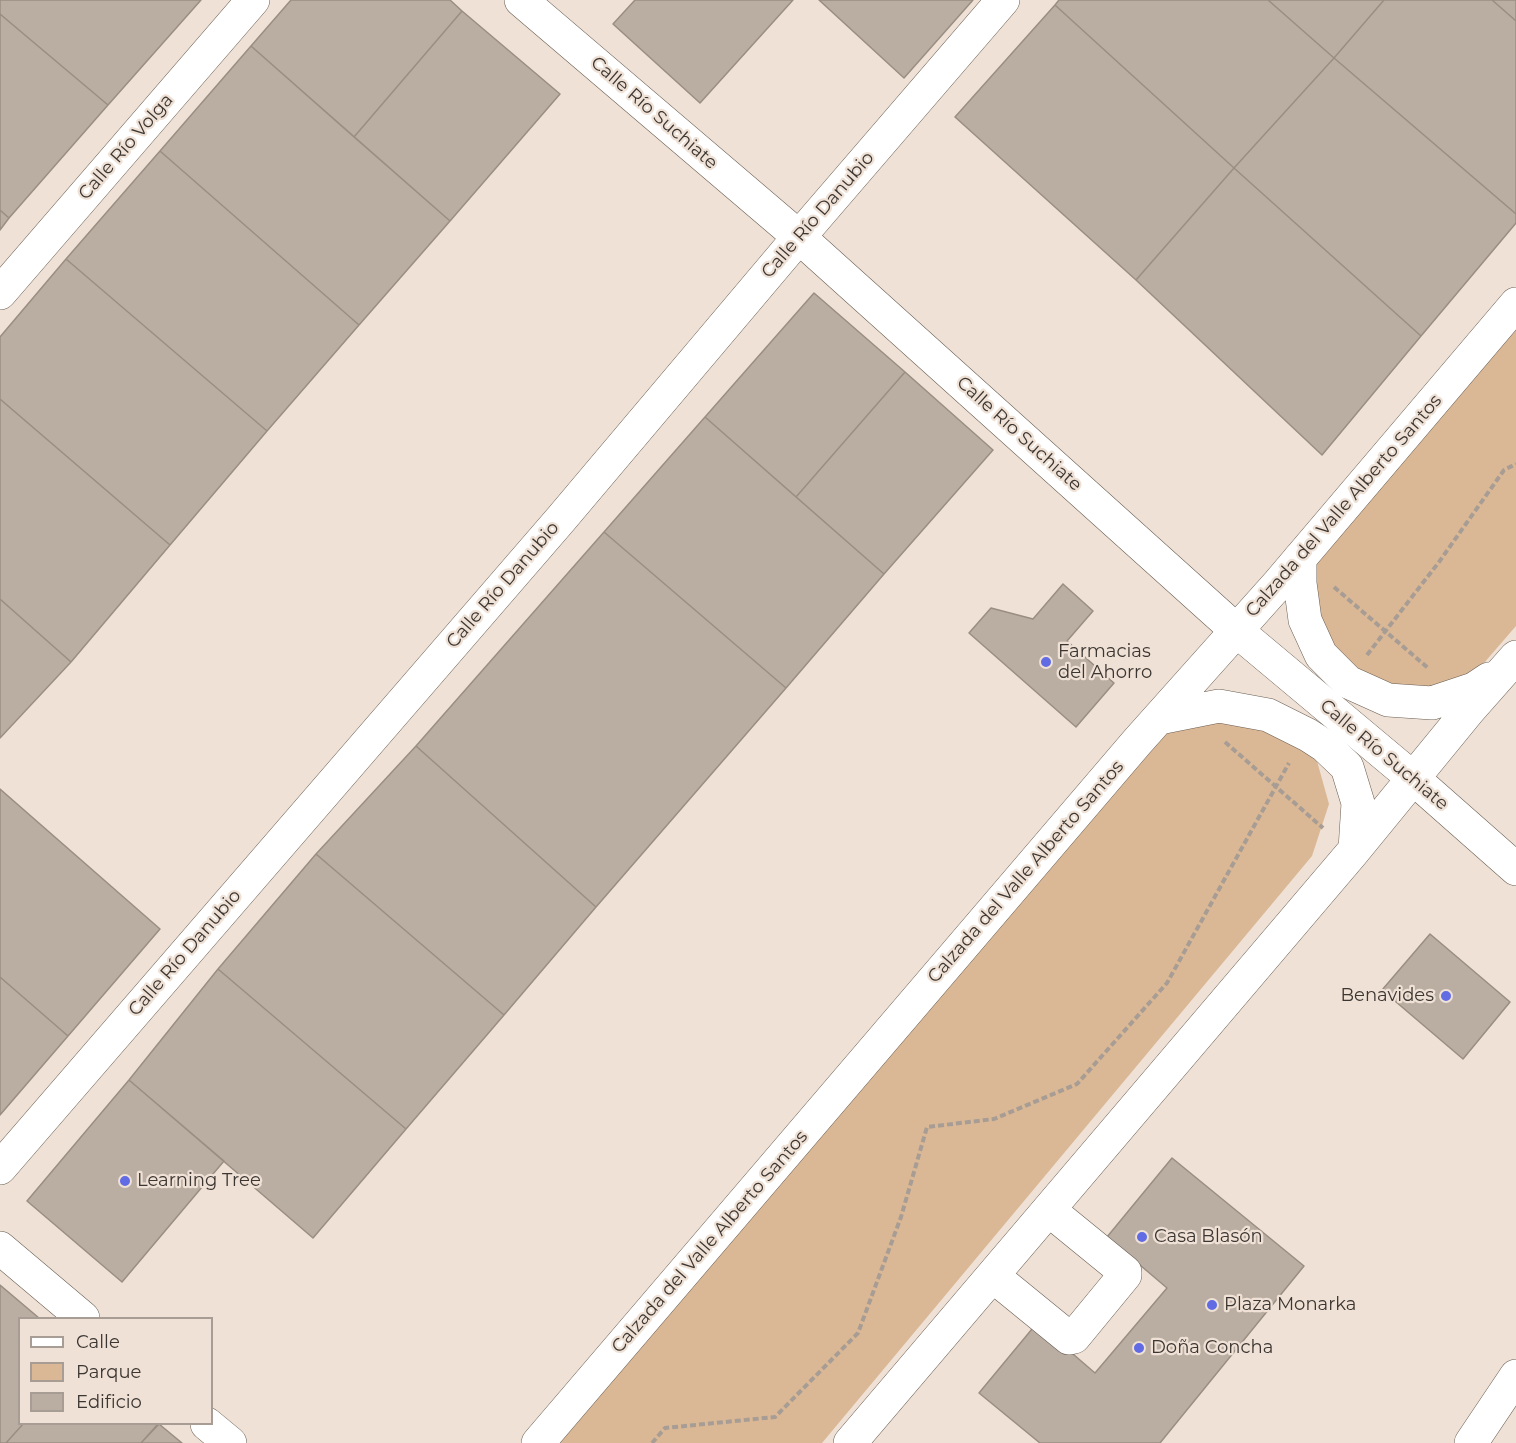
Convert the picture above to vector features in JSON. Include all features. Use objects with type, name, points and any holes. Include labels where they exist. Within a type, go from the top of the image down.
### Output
[{"type":"street","name":"Calle Río Volga","points":[[0,293],[253,0]]},
{"type":"street","name":"Calle Río Suchiate","points":[[521,0],[799,237],[1237,631],[1414,779],[1516,869]]},
{"type":"street","name":"Calle Río Danubio","points":[[0,1168],[561,519],[1003,0]]},
{"type":"street","name":"Calzada del Valle Alberto Santos","points":[[538,1443],[1159,717],[1237,631],[1516,304]]},
{"type":"street","points":[[1300,558],[1300,583],[1305,620],[1321,655],[1348,681],[1388,700],[1432,703],[1474,689],[1514,665]]},
{"type":"street","points":[[850,1443],[1049,1210],[1343,841],[1414,779],[1469,710],[1514,665]]},
{"type":"street","points":[[1159,717],[1219,706],[1268,715],[1325,746],[1347,767],[1358,803],[1343,841]]},
{"type":"street","points":[[993,1276],[1069,1338],[1074,1337],[1125,1275],[1125,1272],[1049,1210]]},
{"type":"street","points":[[0,1248],[82,1317]]},
{"type":"street","points":[[1472,1443],[1516,1376]]},
{"type":"street","points":[[208,1425],[230,1443]]},
{"type":"path","points":[[1348,681],[1439,562],[1504,470],[1516,464]]},
{"type":"path","points":[[1330,583],[1435,674]]},
{"type":"path","points":[[652,1443],[665,1428],[775,1417],[858,1334],[901,1217],[927,1127],[994,1119],[1077,1084],[1167,983],[1292,758],[1308,735]]},
{"type":"path","points":[[1224,742],[1343,841]]},
{"type":"green space","points":[[1516,317],[1516,626],[1471,678],[1407,698],[1353,681],[1314,639],[1306,588],[1330,532]]},
{"type":"green space","points":[[1221,715],[1270,727],[1317,761],[1329,804],[1312,856],[822,1443],[560,1443],[1165,729]]},
{"type":"building","points":[[0,0],[201,0],[108,105],[0,14]]},
{"type":"building","points":[[291,0],[450,0],[462,11],[354,137],[251,46]]},
{"type":"building","points":[[635,0],[793,0],[700,103],[613,24]]},
{"type":"building","points":[[819,0],[973,0],[904,78]]},
{"type":"building","points":[[1059,0],[1268,0],[1334,58],[1234,168],[1055,5]]},
{"type":"building","points":[[1268,0],[1384,0],[1334,58]]},
{"type":"building","points":[[1384,0],[1492,0],[1516,21],[1516,214],[1334,58]]},
{"type":"building","points":[[1492,0],[1516,0],[1516,21]]},
{"type":"building","points":[[1055,5],[1234,168],[1136,280],[955,117]]},
{"type":"building","points":[[462,11],[560,94],[450,221],[354,137]]},
{"type":"building","points":[[0,14],[108,105],[9,218],[0,210]]},
{"type":"building","points":[[251,46],[450,221],[359,325],[160,151]]},
{"type":"building","points":[[1334,58],[1516,214],[1516,223],[1421,336],[1234,168]]},
{"type":"building","points":[[160,151],[359,325],[267,431],[66,259]]},
{"type":"building","points":[[1234,168],[1421,336],[1322,455],[1136,280]]},
{"type":"building","points":[[0,210],[9,218],[0,230]]},
{"type":"building","points":[[66,259],[267,431],[170,545],[0,399],[0,337]]},
{"type":"building","points":[[814,293],[905,372],[796,497],[705,417]]},
{"type":"building","points":[[905,372],[993,450],[884,574],[796,497]]},
{"type":"building","points":[[0,399],[170,545],[71,662],[0,599]]},
{"type":"building","points":[[705,417],[884,574],[786,688],[604,532]]},
{"type":"building","points":[[604,532],[786,688],[596,907],[416,746]]},
{"type":"building","name":"Farmacias del Ahorro","points":[[1063,584],[1093,611],[1067,641],[1114,683],[1076,727],[969,633],[991,608],[1033,619]]},
{"type":"building","points":[[0,599],[71,662],[0,738]]},
{"type":"building","points":[[416,746],[596,907],[504,1015],[316,854]]},
{"type":"building","points":[[0,789],[160,929],[68,1036],[0,977]]},
{"type":"building","points":[[316,854],[504,1015],[406,1129],[218,969]]},
{"type":"building","name":"Benavides","points":[[1430,934],[1510,1002],[1463,1059],[1382,990]]},
{"type":"building","points":[[218,969],[406,1129],[313,1238],[129,1080]]},
{"type":"building","points":[[0,977],[68,1036],[0,1115]]},
{"type":"building","name":"Learning Tree","points":[[129,1080],[224,1161],[122,1282],[27,1201]]},
{"type":"building","name":"Plaza Monarka","points":[[1172,1158],[1304,1266],[1160,1443],[1040,1443],[979,1393],[1037,1323],[1095,1373],[1167,1288],[1107,1237]]},
{"type":"building","points":[[0,1285],[38,1317],[18,1317],[18,1425],[22,1425],[6,1443],[0,1443]]},
{"type":"building","points":[[22,1425],[157,1425],[141,1443],[6,1443]]},
{"type":"building","points":[[160,1425],[182,1443],[141,1443]]},
{"type":"place","name":"Farmacias del Ahorro","points":[[1046,662]]},
{"type":"place","name":"Benavides","points":[[1446,996]]},
{"type":"place","name":"Learning Tree","points":[[125,1181]]},
{"type":"place","name":"Casa Blasón","points":[[1142,1237]]},
{"type":"place","name":"Plaza Monarka","points":[[1212,1305]]},
{"type":"place","name":"Doña Concha","points":[[1139,1348]]}]
